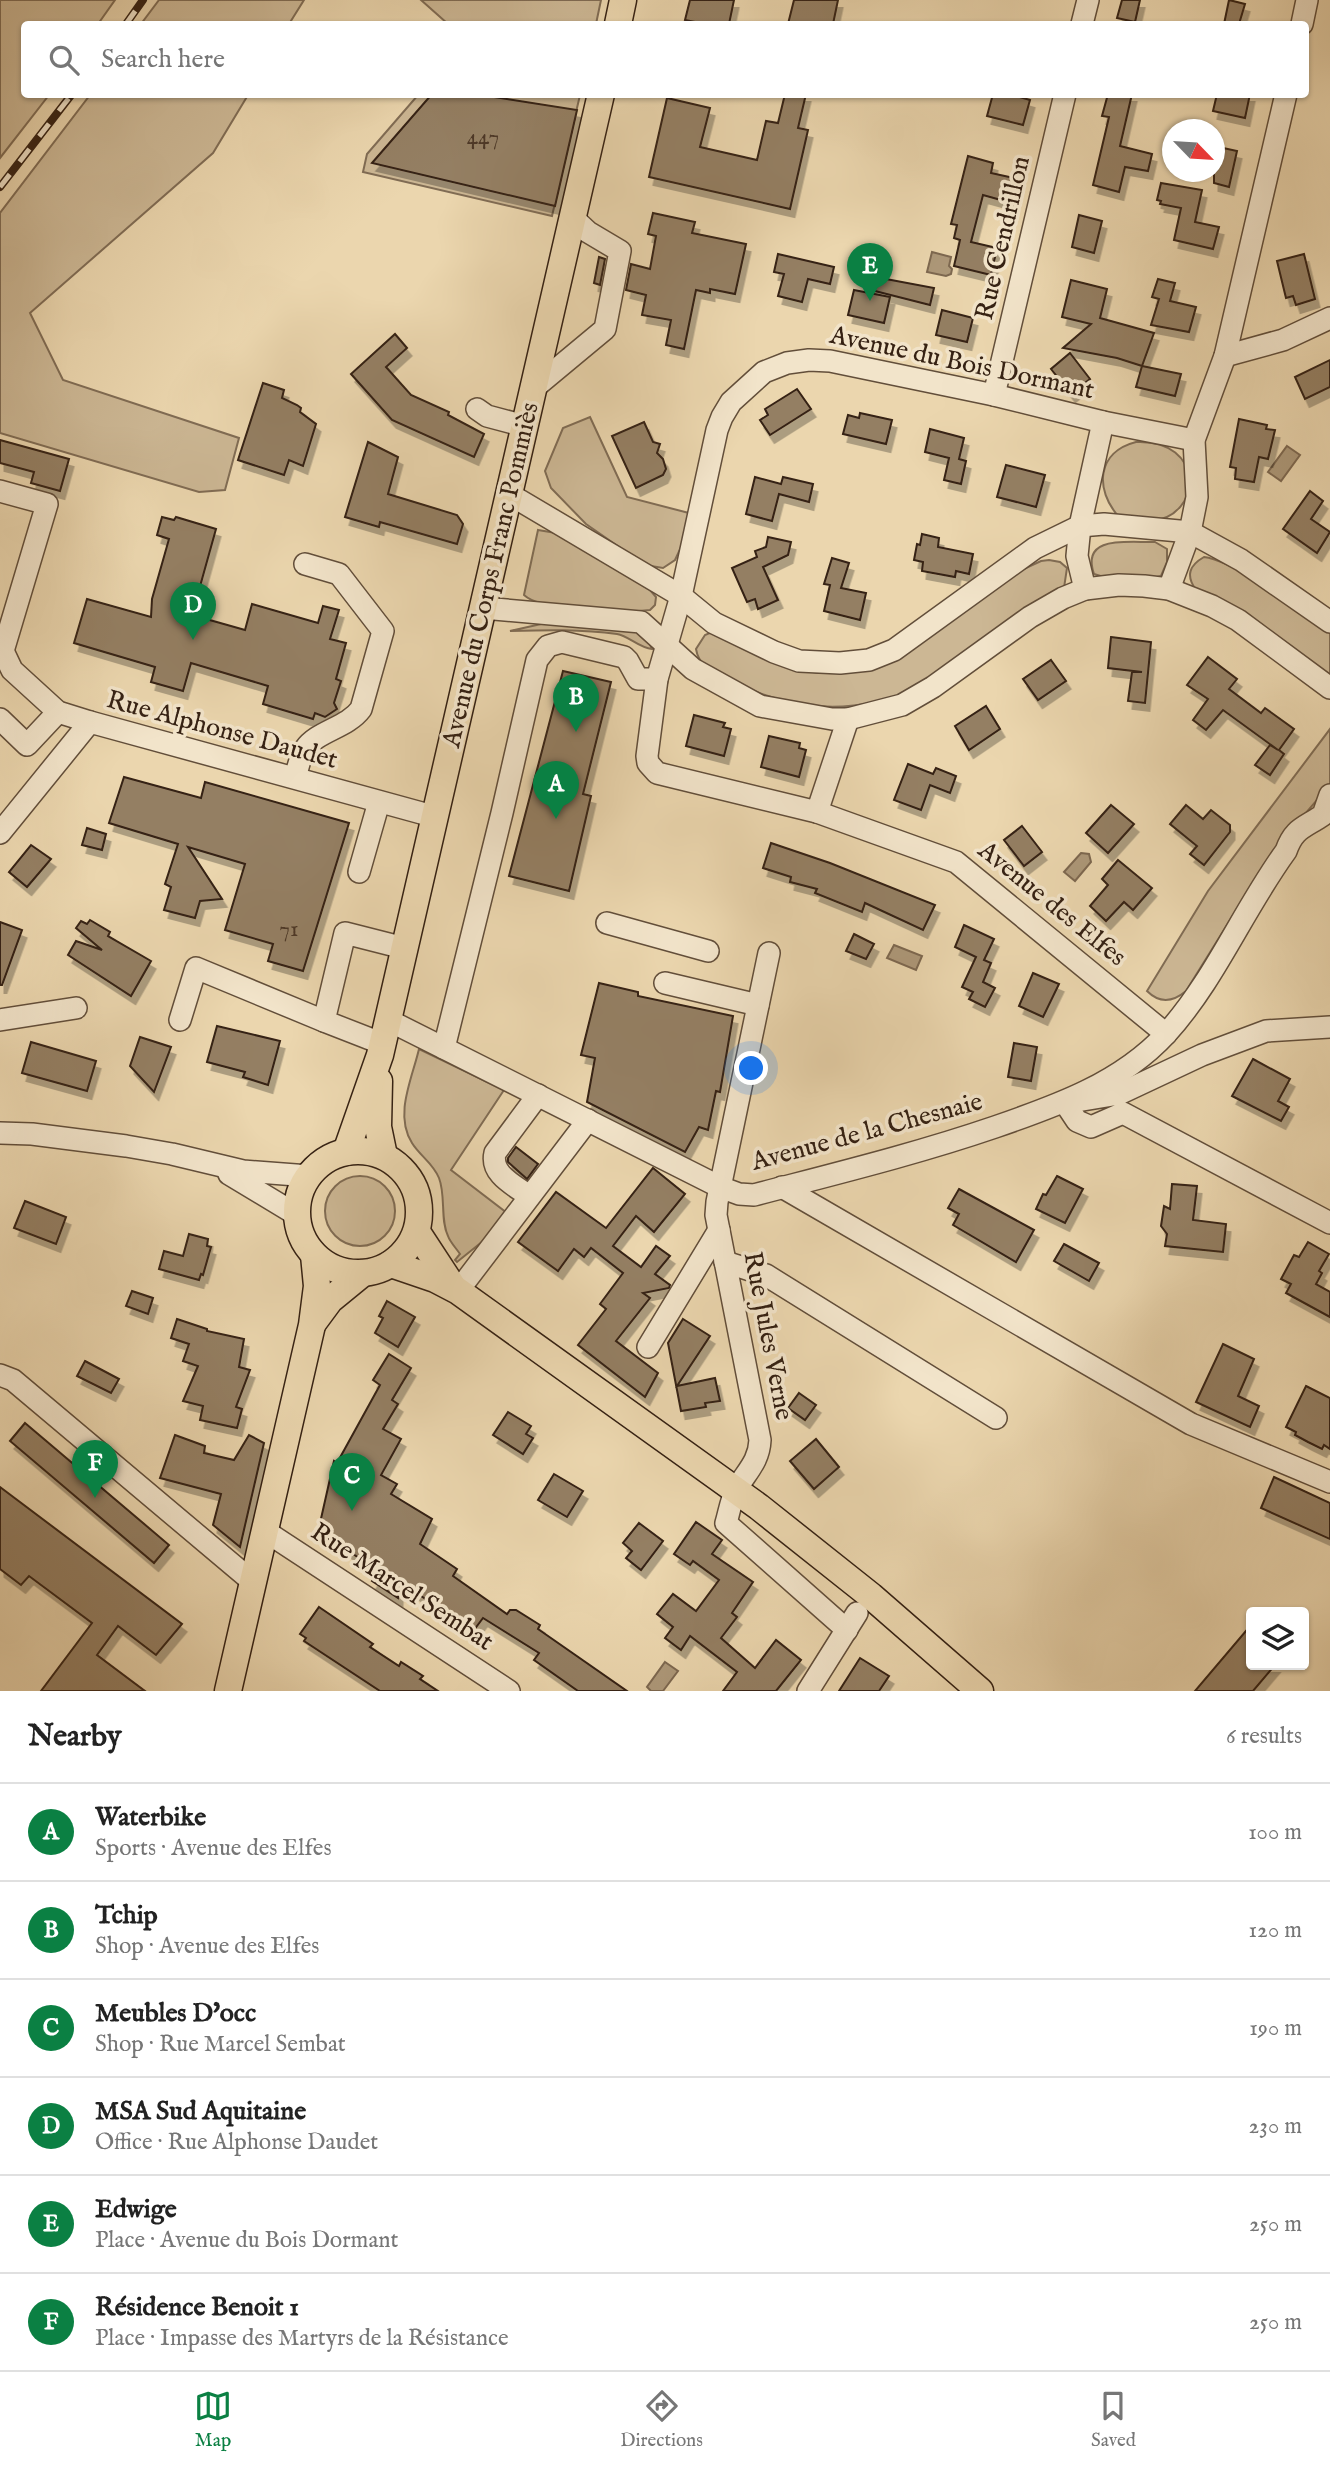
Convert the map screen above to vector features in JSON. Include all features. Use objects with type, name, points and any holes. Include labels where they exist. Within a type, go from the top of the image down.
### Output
[{"type":"main road","points":[[619,21],[623,0]]},
{"type":"main road","name":"Avenue du Corps Franc Pommiès","points":[[346,1152],[383,1040],[600,98]]},
{"type":"main road","name":"Avenue du Corps Franc Pommiès","points":[[383,1040],[378,1127],[384,1156]]},
{"type":"main road","points":[[366,1151],[384,1156],[403,1170],[414,1187],[419,1207],[417,1232],[406,1251],[379,1270],[363,1273],[340,1271],[326,1265],[314,1255],[300,1230],[297,1215],[300,1195],[309,1176],[331,1157],[346,1152],[366,1151]]},
{"type":"main road","points":[[417,1232],[456,1289]]},
{"type":"main road","points":[[228,1691],[312,1325],[317,1286],[314,1255]]},
{"type":"main road","points":[[391,1264],[456,1289],[736,1490],[871,1596],[980,1691]]},
{"type":"main road","points":[[312,1325],[330,1300],[363,1273]]},
{"type":"street","points":[[1083,21],[1088,0]]},
{"type":"street","points":[[1303,21],[1307,0]]},
{"type":"street","name":"Rue Cendrillon","points":[[994,395],[1064,98]]},
{"type":"street","points":[[1170,589],[1190,532],[1196,497],[1194,440],[1225,356],[1285,98]]},
{"type":"street","points":[[534,388],[605,329],[620,251],[588,232],[573,218]]},
{"type":"street","points":[[1225,356],[1283,340],[1330,318]]},
{"type":"street","name":"Avenue du Bois Dormant","points":[[666,643],[681,596],[716,430],[731,402],[764,372],[787,363],[830,361],[1194,440]]},
{"type":"street","points":[[477,409],[487,416],[525,426]]},
{"type":"street","name":"Avenue du Bois Dormant","points":[[1085,589],[1077,556],[1080,526],[1104,422]]},
{"type":"street","points":[[0,491],[47,504],[1,650],[12,670],[58,712],[90,722]]},
{"type":"street","points":[[509,494],[681,596],[714,622],[774,652],[799,661],[840,663],[869,660],[894,650],[1035,548],[1080,526],[1104,524],[1190,532],[1241,560],[1330,622]]},
{"type":"street","points":[[295,777],[305,749],[354,718],[361,709],[383,631],[338,574],[306,564]]},
{"type":"street","points":[[483,608],[641,622],[693,669],[760,706],[832,719],[848,719],[902,705],[933,687],[1030,617],[1085,589],[1119,585],[1170,589],[1191,596],[1238,620],[1330,688]]},
{"type":"street","points":[[444,1048],[537,660],[548,646],[562,642],[624,657],[638,679],[657,679]]},
{"type":"street","name":"Avenue des Elfes","points":[[666,643],[657,679],[647,757],[648,763],[657,773],[817,812],[956,862],[1166,1034]]},
{"type":"street","points":[[0,719],[27,745],[58,712]]},
{"type":"street","points":[[817,812],[848,719]]},
{"type":"street","name":"Rue Alphonse Daudet","points":[[0,833],[90,722],[436,817]]},
{"type":"street","points":[[1166,1034],[1192,1001],[1294,834],[1300,827],[1323,815],[1330,795]]},
{"type":"street","points":[[359,872],[379,802]]},
{"type":"street","points":[[607,923],[708,951]]},
{"type":"street","points":[[324,1021],[345,933],[404,948]]},
{"type":"street","name":"Rue Jules Verne","points":[[769,953],[716,1215],[760,1440],[756,1460],[736,1490],[726,1524],[852,1621],[808,1691]]},
{"type":"street","name":"Avenue de la Chesnaie","points":[[180,1020],[197,968],[324,1021],[383,1040],[444,1048],[720,1187],[739,1194],[754,1195],[936,1147],[1065,1103],[1114,1076],[1166,1034]]},
{"type":"street","points":[[665,984],[758,1005]]},
{"type":"street","points":[[0,1020],[76,1007]]},
{"type":"street","points":[[1330,1027],[1266,1031],[1202,1055],[1119,1094],[1065,1103],[1077,1121],[1091,1127],[1123,1113],[1330,1223]]},
{"type":"street","points":[[529,1196],[496,1171],[493,1162],[495,1153],[538,1095]]},
{"type":"street","points":[[456,1289],[588,1120]]},
{"type":"street","points":[[0,1133],[127,1146],[172,1154],[215,1166],[280,1176],[309,1176]]},
{"type":"street","points":[[215,1166],[271,1197],[297,1215]]},
{"type":"street","points":[[782,1187],[1191,1424],[1330,1482]]},
{"type":"street","points":[[648,1347],[719,1230]]},
{"type":"street","points":[[725,1262],[766,1275],[996,1418]]},
{"type":"street","points":[[0,1375],[13,1380],[253,1582]]},
{"type":"street","name":"Rue Marcel Sembat","points":[[265,1531],[509,1691]]},
{"type":"shaded area","points":[[0,0],[115,0],[100,21],[21,21],[21,98],[47,98],[0,158]]},
{"type":"shaded area","points":[[159,0],[304,0],[291,21],[143,21]]},
{"type":"shaded area","points":[[421,0],[601,0],[597,21],[445,21]]},
{"type":"shaded area","points":[[88,98],[246,98],[213,153],[30,313],[63,380],[239,438],[225,490],[199,492],[0,433],[0,213]]},
{"type":"shaded area","points":[[415,98],[579,98],[552,216],[363,172],[367,154]]},
{"type":"shaded area","points":[[932,252],[951,257],[951,274],[946,276],[927,272]]},
{"type":"shaded area","points":[[590,417],[627,497],[689,513],[683,543],[675,560],[663,568],[645,565],[586,524],[551,488],[545,471],[563,428]]},
{"type":"shaded area","points":[[1136,442],[1159,444],[1175,453],[1185,465],[1189,479],[1188,493],[1180,507],[1168,516],[1151,521],[1119,517],[1106,495],[1103,484],[1107,463],[1113,454]]},
{"type":"shaded area","points":[[1287,446],[1300,455],[1281,481],[1268,472]]},
{"type":"shaded area","points":[[538,530],[556,533],[650,590],[656,597],[655,605],[650,610],[639,611],[562,608],[534,601],[524,595]]},
{"type":"shaded area","points":[[1155,542],[1167,549],[1167,562],[1161,576],[1128,580],[1094,574],[1094,552],[1101,547],[1110,543]]},
{"type":"shaded area","points":[[1204,557],[1234,568],[1251,578],[1330,633],[1330,676],[1196,590],[1190,575],[1195,563]]},
{"type":"shaded area","points":[[1049,560],[1060,562],[1067,568],[1064,588],[918,688],[894,697],[846,706],[799,704],[776,699],[708,669],[700,661],[696,649],[705,635],[712,632],[792,668],[818,673],[849,672],[1011,575]]},
{"type":"shaded area","points":[[550,622],[630,629],[646,635],[652,649],[617,634],[550,630],[510,631]]},
{"type":"shaded area","points":[[1330,729],[1330,785],[1273,851],[1186,991],[1167,1000],[1152,995],[1147,991],[1208,891]]},
{"type":"shaded area","points":[[1081,853],[1089,854],[1091,862],[1075,881],[1064,872]]},
{"type":"shaded area","points":[[894,945],[922,956],[916,970],[887,958]]},
{"type":"shaded area","points":[[419,1049],[504,1090],[451,1170],[507,1213],[493,1233],[457,1262],[455,1260],[460,1254],[446,1230],[439,1178],[412,1143],[405,1121],[406,1097]]},
{"type":"shaded area","points":[[360,1176],[385,1186],[395,1211],[385,1236],[360,1246],[335,1236],[325,1211],[335,1186]]},
{"type":"shaded area","points":[[665,1662],[678,1671],[663,1691],[651,1691],[647,1687]]},
{"type":"building","points":[[690,0],[734,0],[730,21],[685,20]]},
{"type":"building","points":[[794,0],[838,0],[834,21],[789,21]]},
{"type":"building","points":[[1122,0],[1140,0],[1135,21],[1117,18]]},
{"type":"building","points":[[1229,0],[1245,4],[1240,21],[1225,21]]},
{"type":"building","points":[[429,98],[500,98],[577,110],[555,206],[372,163]]},
{"type":"building","points":[[667,98],[710,108],[700,147],[757,160],[766,121],[778,123],[784,98],[805,98],[798,128],[808,130],[790,209],[649,177]]},
{"type":"building","points":[[992,98],[1030,100],[1023,125],[987,116]]},
{"type":"building","points":[[1107,98],[1131,98],[1120,146],[1152,154],[1148,171],[1125,167],[1119,192],[1093,185],[1109,117],[1102,116]]},
{"type":"building","points":[[1216,98],[1249,98],[1245,118],[1213,111]]},
{"type":"building","points":[[1225,148],[1237,151],[1229,187],[1214,183],[1225,182]]},
{"type":"building","points":[[968,156],[993,163],[991,173],[1014,178],[1008,202],[983,195],[971,242],[997,248],[991,275],[954,266],[960,240],[954,238],[957,225],[951,224]]},
{"type":"building","points":[[1161,183],[1202,190],[1195,222],[1219,227],[1213,249],[1174,240],[1181,208],[1160,204],[1161,201],[1157,200]]},
{"type":"building","points":[[653,213],[695,222],[692,233],[746,244],[735,294],[710,289],[710,293],[696,290],[684,349],[666,345],[671,320],[642,315],[646,295],[626,290],[631,264],[650,269],[656,236],[648,234]]},
{"type":"building","points":[[1079,215],[1102,221],[1094,253],[1072,247]]},
{"type":"building","points":[[778,254],[834,267],[830,284],[808,279],[802,302],[778,296],[784,274],[774,272]]},
{"type":"building","points":[[1304,254],[1315,299],[1296,305],[1293,296],[1286,298],[1277,261]]},
{"type":"building","points":[[599,257],[605,259],[600,285],[594,283]]},
{"type":"building","points":[[870,276],[934,288],[930,305],[867,289]]},
{"type":"building","points":[[1158,279],[1175,283],[1170,301],[1196,307],[1189,332],[1151,325],[1159,299],[1152,297]]},
{"type":"building","points":[[1071,280],[1107,289],[1100,318],[1154,333],[1142,366],[1117,358],[1063,348],[1091,324],[1062,317]]},
{"type":"building","points":[[854,290],[890,297],[884,323],[848,315]]},
{"type":"building","points":[[942,310],[973,318],[967,342],[936,335]]},
{"type":"building","points":[[395,334],[407,348],[386,367],[411,395],[449,412],[448,415],[484,434],[474,457],[392,420],[351,374]]},
{"type":"building","points":[[1070,353],[1090,379],[1071,394],[1051,369]]},
{"type":"building","points":[[1330,360],[1330,387],[1305,399],[1295,377]]},
{"type":"building","points":[[1142,366],[1181,374],[1175,396],[1136,387]]},
{"type":"building","points":[[263,383],[284,390],[282,398],[301,408],[300,412],[316,424],[303,466],[289,460],[284,475],[238,460]]},
{"type":"building","points":[[797,389],[811,409],[770,435],[760,420],[768,415],[765,409]]},
{"type":"building","points":[[860,413],[892,420],[886,444],[843,434],[848,415],[859,418]]},
{"type":"building","points":[[1239,419],[1267,425],[1266,429],[1275,430],[1268,459],[1259,457],[1254,482],[1235,479],[1236,468],[1230,467]]},
{"type":"building","points":[[644,422],[653,442],[660,444],[657,453],[663,459],[666,469],[663,475],[636,488],[612,436]]},
{"type":"building","points":[[930,429],[964,438],[959,459],[966,461],[961,484],[944,480],[949,458],[925,452]]},
{"type":"building","points":[[0,440],[69,459],[60,491],[31,483],[34,472],[0,463]]},
{"type":"building","points":[[368,442],[398,457],[388,494],[457,515],[463,524],[457,544],[380,522],[379,527],[345,517]]},
{"type":"building","points":[[1006,465],[1045,475],[1036,507],[997,497]]},
{"type":"building","points":[[755,477],[781,484],[783,477],[813,484],[809,502],[779,494],[772,521],[746,514]]},
{"type":"building","points":[[1310,491],[1323,501],[1311,519],[1330,532],[1317,553],[1283,529]]},
{"type":"building","points":[[162,517],[174,520],[176,517],[216,529],[192,615],[245,630],[252,604],[318,623],[323,606],[339,610],[330,639],[346,643],[336,679],[341,681],[334,703],[337,709],[325,717],[315,713],[313,719],[263,704],[268,686],[191,663],[183,691],[151,682],[155,667],[74,643],[87,599],[151,617],[152,599],[169,539],[157,535]]},
{"type":"building","points":[[922,534],[939,538],[938,547],[973,554],[969,574],[956,571],[955,577],[922,571],[923,562],[914,560]]},
{"type":"building","points":[[768,537],[791,542],[788,555],[763,567],[778,600],[758,609],[755,599],[747,602],[732,568],[757,557],[755,551],[766,547]]},
{"type":"building","points":[[832,558],[849,563],[841,588],[866,593],[860,620],[824,611],[830,585],[824,584]]},
{"type":"building","points":[[1111,637],[1151,642],[1145,703],[1128,701],[1132,672],[1142,672],[1108,668]]},
{"type":"building","points":[[1208,657],[1237,679],[1229,689],[1261,713],[1265,708],[1294,729],[1279,750],[1284,754],[1270,775],[1255,765],[1270,745],[1278,750],[1223,710],[1206,730],[1193,720],[1208,699],[1187,685]]},
{"type":"building","points":[[1051,660],[1066,681],[1038,700],[1023,679]]},
{"type":"building","points":[[563,671],[611,682],[583,794],[591,796],[569,891],[509,876]]},
{"type":"building","points":[[986,706],[1000,729],[969,750],[955,726]]},
{"type":"building","points":[[694,715],[725,723],[723,727],[731,729],[724,756],[686,746]]},
{"type":"building","points":[[769,736],[800,743],[799,748],[806,750],[799,777],[761,767]]},
{"type":"building","points":[[908,764],[933,774],[936,768],[956,776],[950,793],[930,785],[921,810],[894,800]]},
{"type":"building","points":[[124,777],[201,798],[205,782],[349,823],[303,971],[268,961],[273,944],[225,930],[245,864],[188,847],[222,899],[200,901],[195,918],[164,910],[171,887],[165,884],[178,844],[109,823]]},
{"type":"building","points":[[1111,805],[1134,824],[1108,853],[1086,833]]},
{"type":"building","points":[[1186,805],[1203,819],[1211,810],[1230,825],[1230,832],[1204,865],[1190,854],[1197,846],[1170,824]]},
{"type":"building","points":[[1022,826],[1042,852],[1024,866],[1004,840]]},
{"type":"building","points":[[87,828],[106,834],[102,850],[82,845]]},
{"type":"building","points":[[771,843],[830,863],[935,905],[923,930],[865,903],[862,912],[815,893],[817,889],[790,882],[791,877],[763,868]]},
{"type":"building","points":[[31,845],[51,859],[27,887],[9,872]]},
{"type":"building","points":[[1118,860],[1152,888],[1133,910],[1124,902],[1106,921],[1090,906],[1108,885],[1102,879]]},
{"type":"building","points":[[90,920],[110,932],[108,936],[151,961],[131,996],[68,955],[76,941],[102,950],[76,928],[81,921],[87,924]]},
{"type":"building","points":[[0,922],[22,930],[2,985],[0,985]]},
{"type":"building","points":[[964,925],[994,939],[984,960],[991,963],[983,982],[995,988],[985,1007],[969,999],[973,992],[962,987],[976,957],[955,947]]},
{"type":"building","points":[[854,934],[874,944],[866,959],[846,951]]},
{"type":"building","points":[[1033,973],[1059,984],[1043,1017],[1019,1006]]},
{"type":"building","points":[[599,983],[638,992],[638,996],[733,1016],[720,1092],[716,1091],[708,1130],[699,1127],[685,1152],[587,1102],[595,1058],[581,1055]]},
{"type":"building","points":[[217,1026],[280,1041],[268,1085],[243,1077],[245,1072],[207,1062]]},
{"type":"building","points":[[140,1037],[171,1047],[154,1092],[130,1066]]},
{"type":"building","points":[[31,1042],[96,1061],[87,1091],[22,1073]]},
{"type":"building","points":[[1014,1043],[1037,1047],[1031,1081],[1008,1077]]},
{"type":"building","points":[[1253,1059],[1290,1079],[1278,1101],[1289,1107],[1281,1121],[1232,1096]]},
{"type":"building","points":[[516,1147],[538,1164],[527,1179],[508,1162]]},
{"type":"building","points":[[653,1168],[685,1194],[654,1232],[636,1216],[613,1246],[641,1267],[656,1246],[670,1256],[655,1274],[670,1285],[669,1288],[643,1293],[650,1298],[616,1341],[658,1373],[645,1397],[578,1345],[606,1309],[600,1304],[623,1273],[591,1248],[584,1257],[574,1249],[558,1271],[518,1242],[556,1192],[606,1228]]},
{"type":"building","points":[[1057,1176],[1083,1189],[1065,1223],[1036,1209],[1043,1194],[1046,1195]]},
{"type":"building","points":[[1172,1184],[1197,1186],[1193,1220],[1226,1224],[1223,1252],[1165,1246],[1167,1234],[1161,1226],[1164,1206],[1170,1209]]},
{"type":"building","points":[[959,1189],[1034,1230],[1016,1262],[953,1225],[959,1214],[948,1208]]},
{"type":"building","points":[[25,1201],[66,1217],[56,1244],[14,1228]]},
{"type":"building","points":[[189,1234],[208,1239],[207,1246],[211,1247],[199,1280],[159,1269],[164,1251],[183,1256]]},
{"type":"building","points":[[1308,1242],[1329,1254],[1319,1271],[1322,1273],[1316,1284],[1330,1292],[1330,1317],[1286,1293],[1291,1284],[1281,1279],[1294,1255],[1299,1257]]},
{"type":"building","points":[[1064,1244],[1099,1263],[1089,1281],[1054,1261]]},
{"type":"building","points":[[132,1291],[153,1298],[148,1314],[126,1306]]},
{"type":"building","points":[[387,1301],[415,1317],[398,1347],[375,1333],[383,1318],[379,1316]]},
{"type":"building","points":[[177,1319],[207,1331],[244,1339],[239,1367],[250,1370],[236,1407],[242,1409],[237,1428],[200,1420],[203,1406],[183,1401],[198,1366],[183,1361],[189,1344],[171,1338]]},
{"type":"building","points":[[683,1319],[710,1336],[677,1386],[715,1378],[720,1401],[705,1403],[706,1407],[681,1411],[668,1343]]},
{"type":"building","points":[[1223,1344],[1254,1359],[1238,1396],[1259,1406],[1250,1427],[1196,1402]]},
{"type":"building","points":[[389,1354],[411,1368],[392,1400],[398,1404],[383,1429],[401,1439],[381,1475],[397,1484],[391,1494],[432,1519],[420,1544],[457,1569],[453,1576],[507,1614],[510,1610],[516,1610],[540,1625],[538,1629],[627,1691],[578,1691],[534,1660],[539,1653],[483,1618],[474,1630],[399,1582],[398,1598],[372,1581],[375,1576],[371,1573],[375,1568],[318,1532],[334,1461],[337,1463],[380,1385],[373,1380]]},
{"type":"building","points":[[85,1361],[119,1379],[111,1393],[77,1376]]},
{"type":"building","points":[[1306,1386],[1330,1398],[1330,1449],[1324,1445],[1322,1449],[1308,1442],[1286,1427]]},
{"type":"building","points":[[799,1393],[816,1405],[805,1420],[788,1408]]},
{"type":"building","points":[[508,1412],[531,1426],[526,1434],[533,1438],[523,1454],[493,1435]]},
{"type":"building","points":[[25,1423],[169,1545],[154,1563],[10,1441]]},
{"type":"building","points":[[175,1435],[205,1446],[204,1453],[234,1460],[249,1435],[264,1443],[240,1547],[213,1525],[221,1494],[160,1478]]},
{"type":"building","points":[[816,1439],[839,1467],[814,1489],[790,1461]]},
{"type":"building","points":[[554,1474],[583,1491],[567,1517],[538,1500]]},
{"type":"building","points":[[1274,1477],[1330,1503],[1330,1539],[1261,1508]]},
{"type":"building","points":[[0,1487],[182,1624],[156,1655],[118,1626],[97,1655],[145,1691],[41,1691],[92,1623],[29,1576],[21,1585],[0,1569]]},
{"type":"building","points":[[696,1522],[722,1540],[712,1554],[753,1582],[732,1613],[737,1617],[721,1638],[755,1668],[776,1640],[801,1660],[776,1691],[723,1691],[737,1672],[690,1636],[681,1650],[665,1638],[673,1627],[657,1614],[673,1594],[696,1611],[719,1580],[693,1561],[690,1565],[674,1554]]},
{"type":"building","points":[[639,1523],[663,1541],[641,1570],[626,1558],[632,1551],[623,1543]]},
{"type":"building","points":[[319,1607],[373,1644],[370,1647],[399,1666],[401,1662],[423,1676],[420,1679],[438,1691],[380,1691],[304,1641],[306,1638],[300,1634]]},
{"type":"building","points":[[1246,1631],[1246,1670],[1271,1670],[1253,1691],[1195,1691]]},
{"type":"building","points":[[860,1658],[889,1676],[879,1691],[839,1691]]},
{"type":"railway","points":[[128,21],[143,0]]},
{"type":"railway","points":[[0,187],[69,98]]},
{"type":"place","name":"Edwige","points":[[870,301]]},
{"type":"place","name":"MSA Sud Aquitaine","points":[[193,640]]},
{"type":"place","name":"Tchip","points":[[576,732]]},
{"type":"place","name":"Waterbike","points":[[556,819]]},
{"type":"place","name":"Résidence Benoit 1","points":[[95,1498]]},
{"type":"place","name":"Meubles D'occ","points":[[352,1511]]}]
